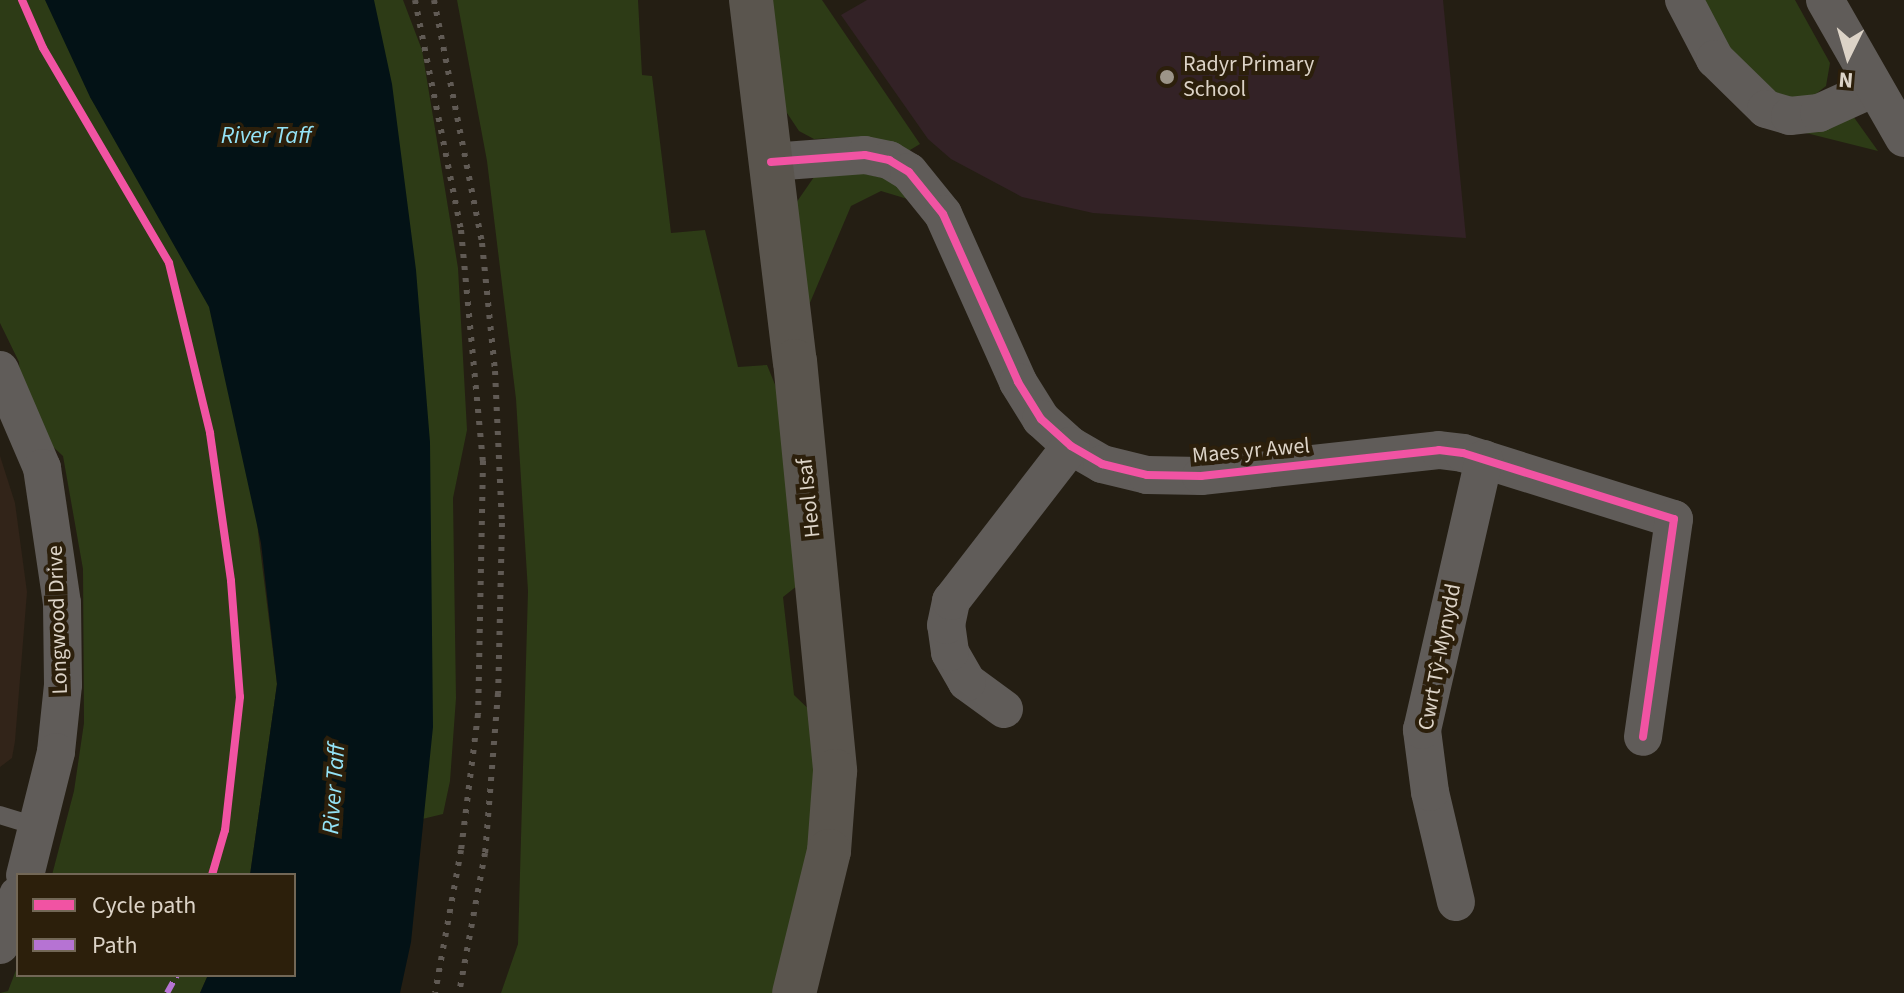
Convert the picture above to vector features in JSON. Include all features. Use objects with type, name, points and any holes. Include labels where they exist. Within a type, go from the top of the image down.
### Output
[{"type":"main road","name":"Heol Isaf","points":[[751,0],[835,771],[829,851],[794,993]]},
{"type":"street","points":[[1684,0],[1715,59],[1766,109],[1790,116],[1819,113],[1872,89]]},
{"type":"street","points":[[1825,0],[1872,89],[1904,138]]},
{"type":"street","name":"Maes yr Awel","points":[[771,162],[865,155],[889,160],[909,172],[943,214],[1018,382],[1041,419],[1071,446],[1102,464],[1147,475],[1265,472],[1402,452],[1439,450],[1484,459],[1674,519],[1643,737]]},
{"type":"street","name":"Longwood Drive","points":[[0,370],[38,455],[57,548],[62,699],[39,827],[26,873]]},
{"type":"street","points":[[1004,709],[967,682],[950,652],[946,625],[951,601],[1071,446]]},
{"type":"street","name":"Cwrt Tŷ-Mynydd","points":[[1456,902],[1430,792],[1422,730],[1484,459]]},
{"type":"street","points":[[0,945],[16,901]]},
{"type":"lane","points":[[0,815],[39,827]]},
{"type":"shaded area","name":"Radyr Primary School","points":[[867,0],[1443,0],[1466,238],[1093,213],[1022,197],[951,159],[928,139],[841,15]]},
{"type":"shaded area","points":[[0,456],[15,503],[27,592],[15,741],[12,758],[0,767]]},
{"type":"green space","points":[[0,0],[100,0],[100,74],[90,97],[96,106],[164,122],[251,413],[258,532],[277,684],[250,873],[53,873],[74,791],[84,723],[83,569],[63,456],[50,444],[20,381],[19,362],[0,323]]},
{"type":"green space","points":[[361,0],[403,0],[422,50],[458,268],[467,430],[453,498],[456,698],[450,781],[443,814],[410,822]]},
{"type":"green space","points":[[457,0],[638,0],[642,75],[652,76],[671,233],[705,230],[738,367],[767,365],[783,404],[807,578],[783,597],[794,695],[821,721],[825,775],[783,993],[501,993],[518,944],[528,591],[516,399],[487,161]]},
{"type":"green space","points":[[771,0],[822,0],[920,144],[905,153],[855,137],[814,139],[799,131],[785,110]]},
{"type":"green space","points":[[1700,0],[1795,0],[1830,63],[1826,86],[1812,97],[1777,97],[1723,46]]},
{"type":"green space","points":[[1853,116],[1878,151],[1798,131]]},
{"type":"green space","points":[[838,168],[888,179],[914,201],[881,191],[851,206],[809,305],[796,203],[814,177]]},
{"type":"green space","points":[[16,970],[16,977],[207,977],[200,993],[0,993],[8,991]]},
{"type":"water","name":"River Taff","points":[[45,0],[374,0],[392,84],[416,270],[430,442],[433,727],[411,942],[400,993],[200,993],[207,977],[296,977],[296,873],[250,873],[277,684],[261,543],[209,307],[90,97]]},
{"type":"railway","points":[[415,0],[461,230],[483,461],[478,714],[461,850],[435,993]]},
{"type":"railway","points":[[434,0],[482,243],[495,371],[502,523],[498,693],[485,853],[459,993]]},
{"type":"marked path","points":[[167,993],[176,977]]},
{"type":"cycle path","points":[[22,0],[43,48],[169,263],[210,433],[231,581],[240,697],[225,830],[213,873]]},
{"type":"cycle path","points":[[771,162],[865,155],[889,160],[909,172],[943,214],[1018,382],[1041,419],[1071,446],[1102,464],[1147,475],[1201,476],[1439,450],[1463,453],[1674,519],[1643,737]]},
{"type":"place","name":"Radyr Primary School","points":[[1167,77]]}]
